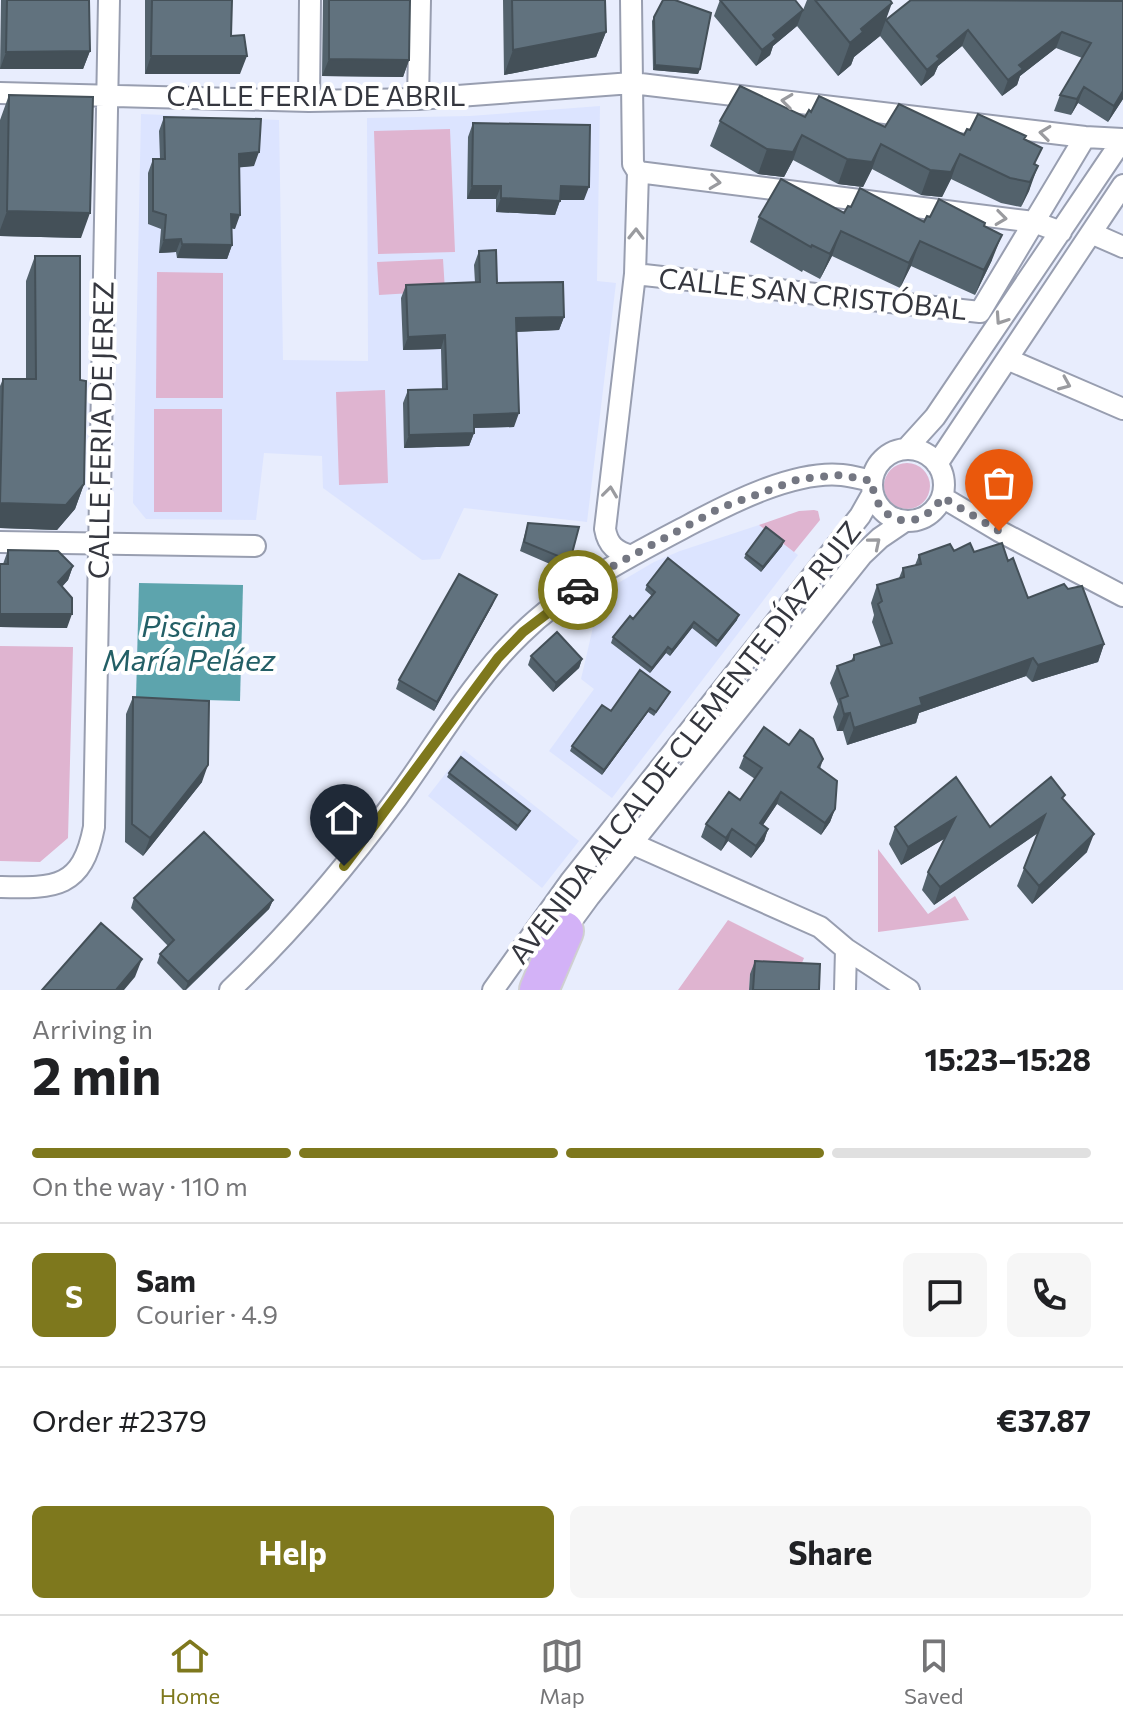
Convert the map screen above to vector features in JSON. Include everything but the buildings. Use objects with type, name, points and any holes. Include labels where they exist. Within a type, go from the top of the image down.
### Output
[{"type":"highway","points":[[539,990],[564,931]]},
{"type":"street","name":"CALLE FERIA DE JEREZ","points":[[0,887],[44,887],[65,880],[83,864],[94,827],[109,0]]},
{"type":"street","points":[[309,101],[310,0]]},
{"type":"street","points":[[418,99],[420,0]]},
{"type":"street","points":[[631,0],[633,164],[638,172],[635,274],[605,529],[612,547],[631,556]]},
{"type":"street","name":"CALLE FERIA DE ABRIL","points":[[0,93],[309,101],[418,99],[632,83],[1123,139]]},
{"type":"street","name":"CALLE SAN CRISTÓBAL","points":[[635,274],[980,312],[1085,137]]},
{"type":"street","points":[[906,449],[935,417],[1123,139]]},
{"type":"street","points":[[638,172],[1034,222],[1061,232]]},
{"type":"street","points":[[937,464],[1123,185]]},
{"type":"street","points":[[1091,233],[1123,247]]},
{"type":"street","points":[[1007,359],[1123,409]]},
{"type":"street","points":[[906,449],[918,450],[937,464],[942,474],[942,497],[936,507],[926,516],[905,521],[886,513],[873,487],[880,462],[906,449]]},
{"type":"street","points":[[230,990],[292,930],[326,889],[397,798],[498,658],[534,623],[602,572],[720,508],[799,479],[840,475],[873,487]]},
{"type":"street","name":"AVENIDA ALCALDE CLEMENTE DÍAZ RUIZ","points":[[493,990],[570,882],[860,516],[873,487]]},
{"type":"street","points":[[942,497],[999,531],[1123,596]]},
{"type":"street","name":"AVENIDA ALCALDE CLEMENTE DÍAZ RUIZ","points":[[525,990],[564,931],[862,555],[905,521]]},
{"type":"street","points":[[0,542],[255,546]]},
{"type":"street","points":[[633,844],[820,927],[846,949],[909,990]]},
{"type":"street","points":[[845,990],[846,949]]},
{"type":"shaded area","points":[[600,106],[597,281],[616,283],[587,522],[464,508],[440,559],[422,560],[323,488],[322,456],[264,453],[256,520],[146,519],[133,503],[141,114],[279,120],[283,360],[368,361],[367,118],[470,116]]},
{"type":"shaded area","points":[[450,129],[455,252],[378,254],[374,131]]},
{"type":"shaded area","points":[[443,259],[445,291],[379,295],[377,262]]},
{"type":"shaded area","points":[[157,272],[223,273],[223,398],[156,398]]},
{"type":"shaded area","points":[[385,390],[388,483],[339,485],[336,392]]},
{"type":"shaded area","points":[[154,409],[222,409],[222,512],[154,512]]},
{"type":"shaded area","points":[[907,463],[923,470],[930,486],[923,502],[907,509],[891,502],[884,486],[891,470]]},
{"type":"shaded area","points":[[799,511],[818,511],[820,520],[794,552],[759,525]]},
{"type":"shaded area","points":[[759,525],[798,555],[612,798],[549,751],[594,689],[581,679],[601,593],[654,562]]},
{"type":"shaded area","points":[[0,646],[73,647],[68,838],[40,862],[0,861]]},
{"type":"shaded area","points":[[464,750],[579,841],[542,888],[428,796]]},
{"type":"shaded area","points":[[878,849],[928,914],[955,896],[969,920],[878,932]]},
{"type":"shaded area","points":[[728,920],[804,958],[796,977],[750,974],[749,990],[678,990]]},
{"type":"water","name":"Piscina María Peláez","points":[[139,583],[243,585],[240,701],[136,698]]},
{"type":"way so far","points":[[578,590],[602,572],[720,508],[799,479],[840,475],[872,481],[878,504],[886,513],[905,521],[926,516],[942,497],[999,531]]},
{"type":"route","points":[[344,866],[498,658],[523,632],[578,590]]}]
